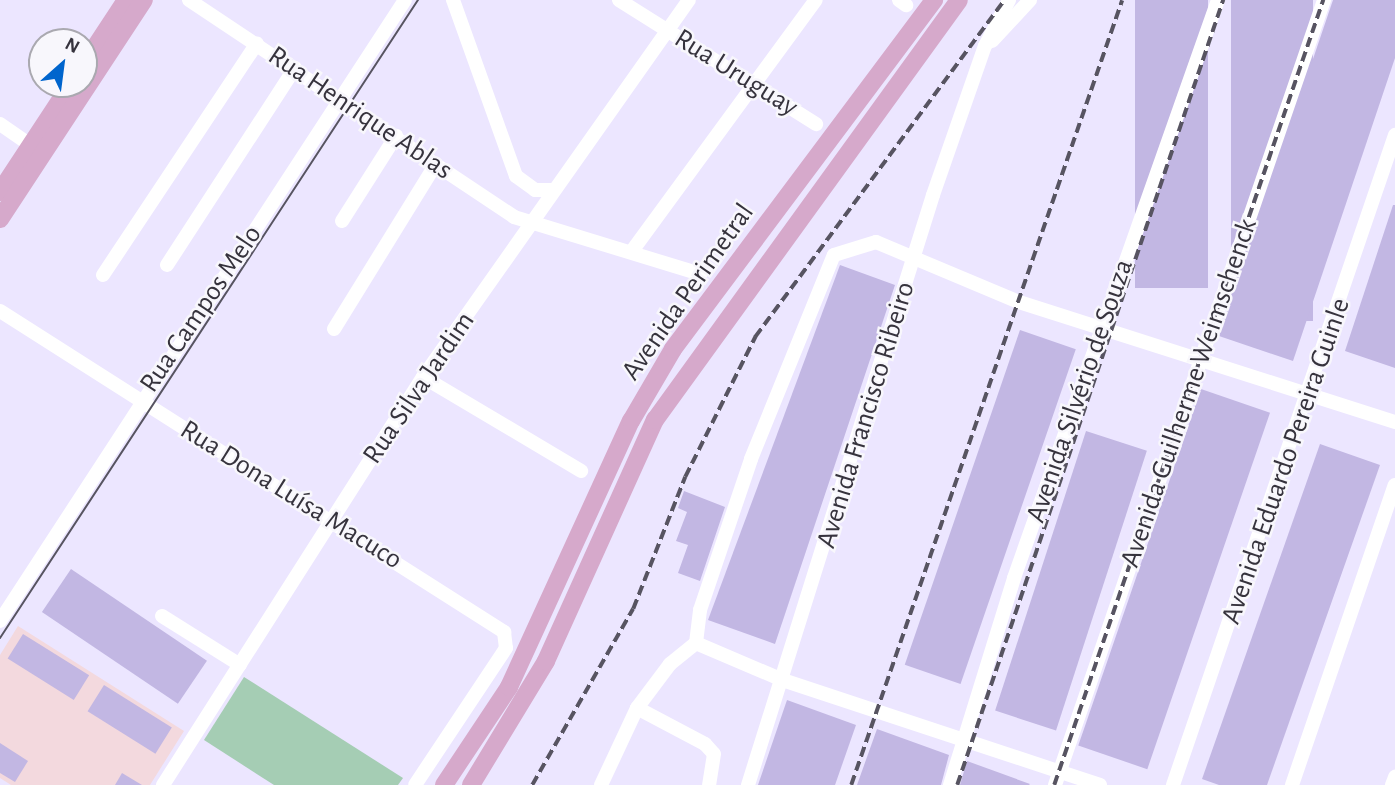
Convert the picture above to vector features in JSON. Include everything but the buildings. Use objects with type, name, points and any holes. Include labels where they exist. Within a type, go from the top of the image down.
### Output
[{"type":"main road","points":[[98,43],[126,0]]},
{"type":"main road","points":[[0,192],[37,149],[144,0]]},
{"type":"main road","name":"Avenida Perimetral","points":[[443,785],[509,687],[631,421],[673,349],[934,0]]},
{"type":"main road","name":"Avenida Perimetral","points":[[471,785],[546,661],[655,420],[959,0]]},
{"type":"main road","points":[[0,219],[64,98]]},
{"type":"main road","points":[[436,785],[454,768]]},
{"type":"street","name":"Rua Henrique Ablas","points":[[189,0],[532,225],[632,251],[701,274]]},
{"type":"street","name":"Rua Campos Melo","points":[[0,621],[141,400],[405,0]]},
{"type":"street","points":[[453,0],[516,176],[527,187],[552,190]]},
{"type":"street","name":"Rua Uruguay","points":[[620,0],[816,124]]},
{"type":"street","name":"Rua Silva Jardim","points":[[163,785],[424,377],[532,225],[552,190],[665,29],[689,0]]},
{"type":"street","points":[[632,251],[816,0]]},
{"type":"street","name":"Avenida Francisco Ribeiro","points":[[748,785],[785,681],[914,258],[985,46],[1009,0]]},
{"type":"street","points":[[985,46],[1030,0]]},
{"type":"street","name":"Avenida Silvério de Souza","points":[[950,785],[1102,329],[1218,0]]},
{"type":"street","name":"Avenida Guilherme Weimschenck","points":[[1057,778],[1324,0]]},
{"type":"street","points":[[103,275],[257,43]]},
{"type":"street","points":[[167,265],[295,68]]},
{"type":"street","points":[[0,124],[37,149]]},
{"type":"street","name":"Avenida Eduardo Pereira Guinle","points":[[1173,785],[1310,397],[1395,135]]},
{"type":"street","points":[[342,221],[396,136]]},
{"type":"street","points":[[334,329],[436,164]]},
{"type":"street","points":[[702,647],[700,610],[751,459],[825,266],[846,246],[876,242],[1102,329],[1395,422]]},
{"type":"street","name":"Rua Dona Luísa Macuco","points":[[0,311],[332,521],[507,637],[415,785]]},
{"type":"street","points":[[424,377],[581,471]]},
{"type":"street","points":[[1292,785],[1395,485]]},
{"type":"street","points":[[162,616],[240,665]]},
{"type":"street","points":[[702,647],[785,681],[964,739],[1057,778],[1100,785]]},
{"type":"street","points":[[601,785],[637,708],[670,664],[702,647]]},
{"type":"street","points":[[637,708],[705,744],[714,754],[709,785]]},
{"type":"street","points":[[1392,785],[1395,778]]},
{"type":"shaded area","points":[[18,626],[184,731],[150,785],[11,785],[0,778],[0,655]]},
{"type":"green space","points":[[244,677],[403,778],[398,785],[274,785],[204,740]]},
{"type":"tram line","points":[[0,638],[418,0]]},
{"type":"railway","points":[[532,785],[633,609],[685,477],[755,337],[1004,0]]},
{"type":"railway","points":[[851,785],[1122,0]]},
{"type":"railway","points":[[957,785],[1223,0]]},
{"type":"railway","points":[[1054,785],[1323,0]]}]
